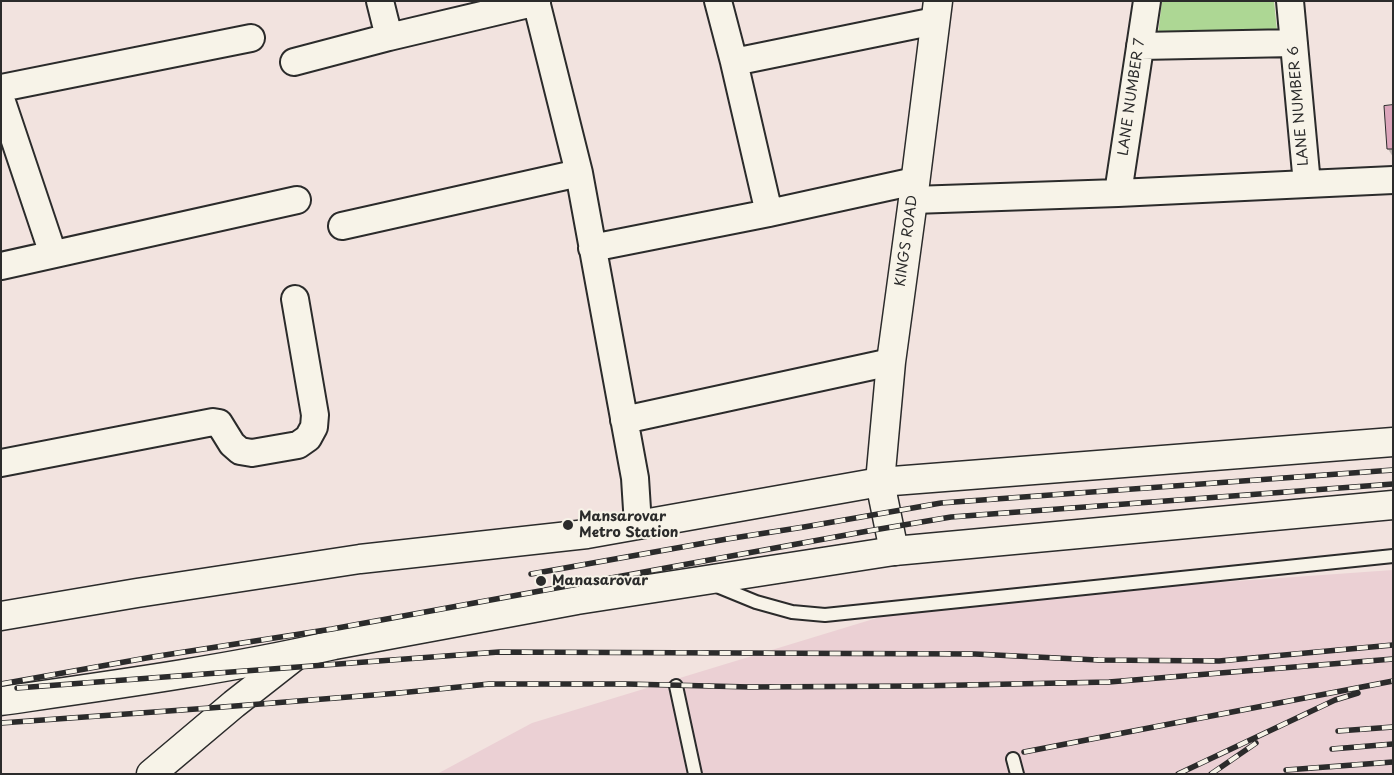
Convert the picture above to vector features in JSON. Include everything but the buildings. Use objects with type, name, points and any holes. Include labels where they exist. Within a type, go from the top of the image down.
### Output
[{"type":"main road","name":"KINGS ROAD","points":[[894,551],[880,482],[891,362],[936,11]]},
{"type":"main road","points":[[1,616],[137,593],[360,560],[587,534],[880,482],[1393,442]]},
{"type":"main road","points":[[1,701],[150,680],[577,600],[894,551],[1393,505]]},
{"type":"main road","points":[[151,774],[234,704],[299,653]]},
{"type":"street","points":[[380,1],[389,37]]},
{"type":"street","points":[[718,1],[769,213]]},
{"type":"street","name":"LANE NUMBER 7","points":[[1118,193],[1147,1]]},
{"type":"street","name":"LANE NUMBER 6","points":[[1290,1],[1307,184],[1393,180]]},
{"type":"street","points":[[294,62],[536,2],[579,172],[634,478],[638,525]]},
{"type":"street","points":[[734,62],[936,11]]},
{"type":"street","points":[[1,88],[251,38]]},
{"type":"street","points":[[1140,46],[1294,43]]},
{"type":"street","points":[[1,99],[53,254]]},
{"type":"street","points":[[342,226],[579,172]]},
{"type":"street","points":[[592,248],[769,213],[914,191],[1118,193],[1307,184]]},
{"type":"street","points":[[1,266],[298,200]]},
{"type":"street","points":[[1,463],[213,422],[219,423],[232,444],[240,451],[252,452],[298,445],[308,438],[314,427],[315,415],[295,299]]},
{"type":"street","points":[[624,420],[891,362]]},
{"type":"lane","points":[[703,581],[756,602],[792,612],[825,615],[1393,556]]},
{"type":"lane","points":[[676,686],[695,774]]},
{"type":"lane","points":[[1013,760],[1017,774]]},
{"type":"shaded area","points":[[1393,570],[1393,774],[437,774],[532,723],[926,603]]},
{"type":"green space","points":[[1162,1],[1274,1],[1277,30],[1158,34]]},
{"type":"railway","points":[[531,574],[941,503],[1393,470]]},
{"type":"railway","points":[[1,684],[152,657],[332,629],[951,517],[1393,484]]},
{"type":"railway","points":[[17,688],[499,652],[975,654],[1098,660],[1219,661],[1393,645]]},
{"type":"railway","points":[[1,723],[399,693],[489,684],[627,684],[750,687],[1109,682],[1393,659]]},
{"type":"railway","points":[[1024,752],[1393,681]]},
{"type":"railway","points":[[1178,774],[1335,700],[1358,693]]},
{"type":"railway","points":[[1338,731],[1393,727]]},
{"type":"railway","points":[[1211,774],[1256,743]]},
{"type":"railway","points":[[1332,749],[1393,744]]},
{"type":"railway","points":[[1286,770],[1393,762]]},
{"type":"place","name":"Mansarovar Metro Station","points":[[568,525]]},
{"type":"place","name":"Manasarovar","points":[[541,581]]}]
